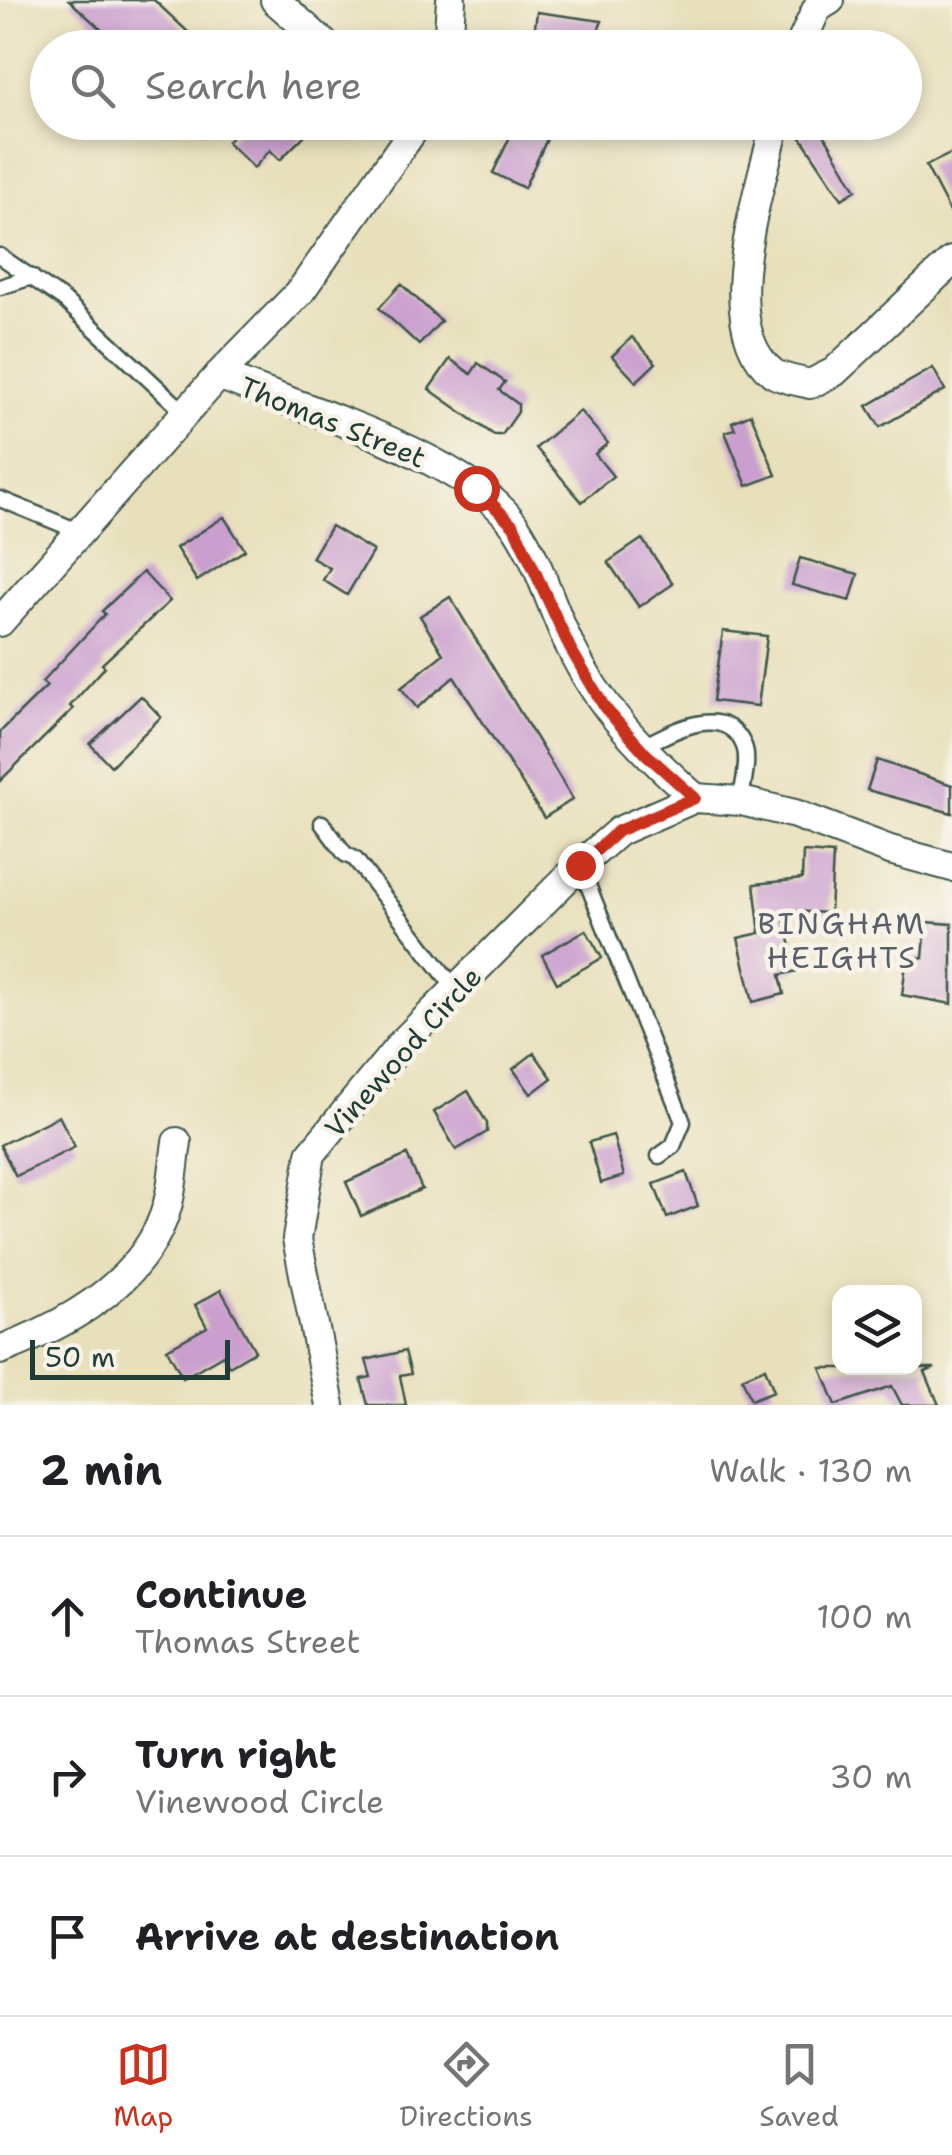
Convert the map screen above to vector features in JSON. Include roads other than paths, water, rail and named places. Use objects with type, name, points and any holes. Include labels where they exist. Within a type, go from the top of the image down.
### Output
[{"type":"street","points":[[275,0],[309,30]]},
{"type":"street","points":[[449,30],[451,0]]},
{"type":"street","points":[[807,30],[817,8],[830,0]]},
{"type":"street","points":[[0,622],[219,375],[300,292],[405,140]]},
{"type":"street","points":[[772,140],[754,214],[742,300],[744,326],[755,353],[775,375],[810,384],[834,372],[952,262]]},
{"type":"street","name":"Thomas Street","points":[[219,375],[423,457],[476,488],[514,526],[570,648],[605,708],[640,748],[695,798]]},
{"type":"street","points":[[695,798],[741,802],[795,814],[890,850],[952,867]]},
{"type":"street","name":"Vinewood Circle","points":[[330,1405],[298,1239],[311,1154],[403,1042],[580,865],[618,831],[695,798]]},
{"type":"street","points":[[0,1350],[74,1316],[112,1287],[144,1254],[168,1203],[177,1142]]},
{"type":"lane","points":[[0,256],[32,277],[124,353],[186,413]]},
{"type":"lane","points":[[0,287],[32,277]]},
{"type":"lane","points":[[3,504],[78,532]]},
{"type":"lane","points":[[640,748],[684,726],[711,722],[733,731],[746,756],[741,802]]},
{"type":"lane","points":[[322,823],[345,854],[355,858],[456,990]]},
{"type":"lane","points":[[580,865],[683,1122],[674,1146],[659,1156]]},
{"type":"district","name":"BINGHAM HEIGHTS","points":[[842,940]]}]
